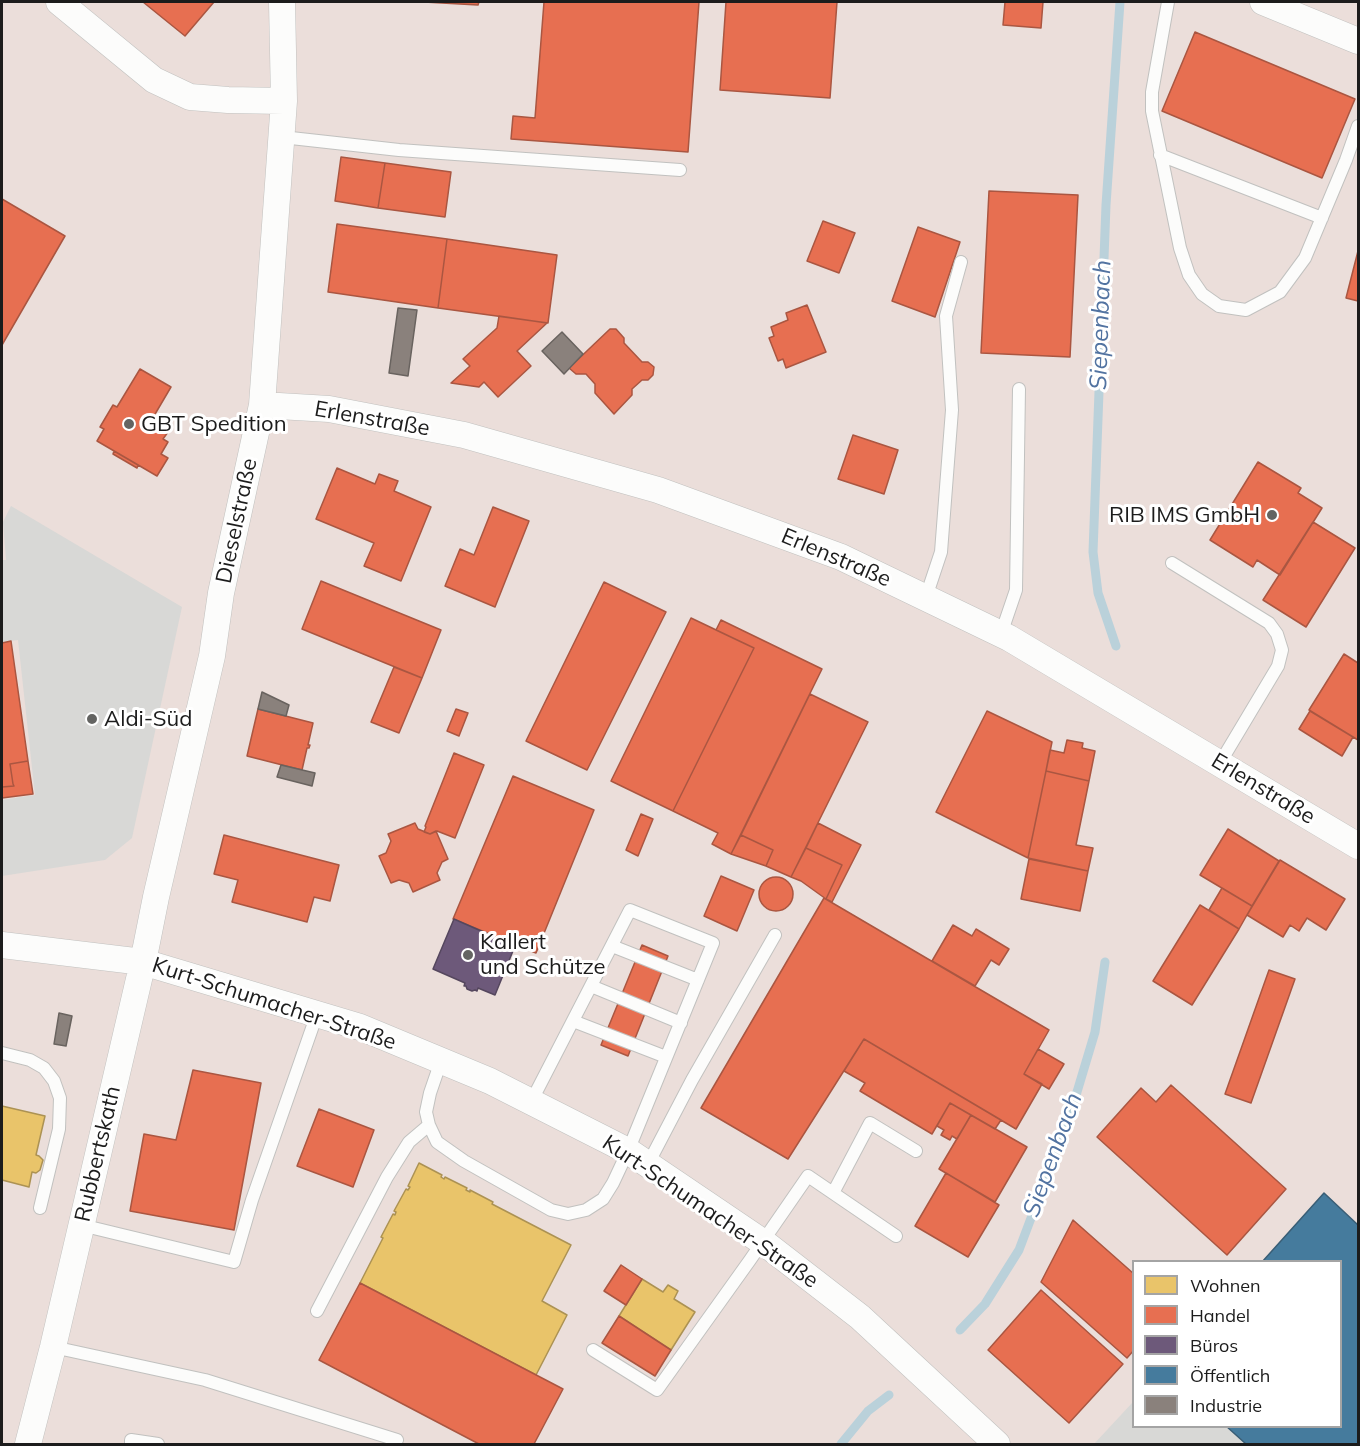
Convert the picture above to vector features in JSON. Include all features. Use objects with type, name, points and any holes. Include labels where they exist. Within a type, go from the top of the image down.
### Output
[{"type":"street","points":[[59,2],[154,80],[190,97],[284,101]]},
{"type":"street","name":"Dieselstraße","points":[[143,962],[212,656],[221,593],[262,405],[284,101],[282,2]]},
{"type":"street","points":[[1263,2],[1359,41]]},
{"type":"street","name":"Erlenstraße","points":[[262,405],[329,409],[464,435],[658,490],[841,557],[1001,634],[1359,846]]},
{"type":"street","name":"Kurt-Schumacher-Straße","points":[[2,945],[143,962],[360,1027],[490,1081],[638,1158],[763,1242],[860,1317],[997,1444]]},
{"type":"street","name":"Rubbertskath","points":[[28,1444],[53,1347],[143,962]]},
{"type":"lane","points":[[1168,2],[1152,92],[1152,111],[1180,248],[1189,275],[1202,294],[1219,306],[1246,310],[1280,292],[1305,258],[1359,126]]},
{"type":"lane","points":[[282,137],[399,150],[680,170]]},
{"type":"lane","points":[[1160,155],[1322,218]]},
{"type":"lane","points":[[926,597],[941,552],[952,410],[946,316],[961,262]]},
{"type":"lane","points":[[1001,634],[1016,590],[1019,389]]},
{"type":"lane","points":[[1172,563],[1269,623],[1277,634],[1282,650],[1278,666],[1220,763]]},
{"type":"lane","points":[[531,1102],[630,910],[713,943],[666,1057],[638,1158]]},
{"type":"lane","points":[[441,1061],[426,1112],[437,1142],[464,1161],[551,1209],[568,1214],[586,1210],[603,1199],[613,1183],[638,1158],[692,1080],[775,935]]},
{"type":"lane","points":[[612,946],[698,980]]},
{"type":"lane","points":[[591,986],[681,1023]]},
{"type":"lane","points":[[81,1225],[234,1262],[252,1200],[317,1014]]},
{"type":"lane","points":[[573,1021],[666,1057]]},
{"type":"lane","points":[[2,1053],[30,1060],[44,1068],[54,1080],[60,1098],[59,1129],[40,1208]]},
{"type":"lane","points":[[833,1194],[870,1123],[916,1151]]},
{"type":"lane","points":[[316,1311],[408,1142],[429,1125]]},
{"type":"lane","points":[[593,1350],[657,1390],[808,1176],[896,1236]]},
{"type":"lane","points":[[53,1347],[205,1380],[397,1440]]},
{"type":"lane","points":[[131,1444],[131,1440],[158,1444]]},
{"type":"shaded area","points":[[2,2],[1358,2],[1358,1444],[2,1444]]},
{"type":"shaded area","name":"Aldi-Süd","points":[[11,506],[182,607],[132,838],[105,860],[2,876],[2,800],[35,795],[18,640],[3,642],[2,631],[2,560],[6,560],[3,522]]},
{"type":"shaded area","points":[[1132,1403],[1132,1428],[1227,1428],[1246,1444],[1094,1444]]},
{"type":"building: Wohnen","points":[[2,1106],[45,1116],[36,1155],[43,1160],[40,1170],[36,1173],[32,1172],[29,1187],[2,1180]]},
{"type":"building: Wohnen","points":[[419,1163],[442,1175],[444,1179],[445,1177],[467,1188],[466,1190],[493,1202],[492,1204],[571,1245],[542,1301],[567,1315],[536,1375],[360,1283],[383,1238],[381,1237],[393,1214],[395,1215],[394,1211],[406,1189],[410,1187],[408,1186]]},
{"type":"building: Wohnen","points":[[642,1279],[663,1292],[668,1285],[678,1291],[674,1299],[695,1312],[671,1350],[619,1316]]},
{"type":"building: Handel","points":[[143,2],[214,2],[185,36]]},
{"type":"building: Handel","points":[[424,2],[479,2],[478,5]]},
{"type":"building: Handel","points":[[544,2],[699,2],[688,152],[511,139],[513,116],[535,118]]},
{"type":"building: Handel","points":[[726,2],[837,2],[830,98],[720,90]]},
{"type":"building: Handel","points":[[1005,2],[1043,2],[1041,28],[1003,25]]},
{"type":"building: Handel","points":[[1195,32],[1355,99],[1322,178],[1162,111]]},
{"type":"building: Handel","points":[[341,157],[385,163],[378,208],[335,201]]},
{"type":"building: Handel","points":[[385,163],[451,172],[445,217],[378,208]]},
{"type":"building: Handel","points":[[989,191],[1078,195],[1070,357],[981,353]]},
{"type":"building: Handel","points":[[2,199],[65,236],[2,345]]},
{"type":"building: Handel","points":[[823,221],[855,233],[839,273],[807,261]]},
{"type":"building: Handel","points":[[337,224],[447,239],[438,308],[328,292]]},
{"type":"building: Handel","points":[[918,227],[960,242],[935,317],[892,301]]},
{"type":"building: Handel","points":[[447,239],[557,255],[548,323],[438,308]]},
{"type":"building: Handel","points":[[1358,251],[1358,301],[1346,298]]},
{"type":"building: Handel","points":[[807,305],[826,352],[786,368],[783,359],[778,361],[769,338],[774,336],[771,327],[788,320],[786,313]]},
{"type":"building: Handel","points":[[499,316],[547,323],[517,351],[531,366],[498,397],[484,382],[479,387],[451,383],[470,366],[463,359],[497,328]]},
{"type":"building: Handel","points":[[610,329],[616,329],[624,338],[624,343],[642,362],[648,362],[654,367],[653,375],[648,380],[642,380],[632,389],[632,395],[614,414],[595,393],[595,384],[586,374],[576,374],[569,368]]},
{"type":"building: Handel","name":"GBT Spedition","points":[[140,369],[171,387],[151,421],[168,432],[163,439],[168,442],[161,454],[168,458],[157,476],[97,441],[104,429],[100,427],[113,405],[117,407]]},
{"type":"building: Handel","points":[[853,435],[898,450],[884,494],[838,479]]},
{"type":"building: Handel","points":[[114,451],[138,465],[137,468],[113,454]]},
{"type":"building: Handel","name":"RIB IMS GmbH","points":[[1258,462],[1301,488],[1298,493],[1322,508],[1280,575],[1257,560],[1253,567],[1210,540]]},
{"type":"building: Handel","points":[[337,468],[375,484],[379,474],[398,481],[394,491],[431,507],[401,581],[364,566],[374,543],[316,519]]},
{"type":"building: Handel","points":[[493,507],[529,521],[495,607],[445,586],[460,549],[474,555]]},
{"type":"building: Handel","points":[[1313,522],[1355,548],[1306,627],[1263,600]]},
{"type":"building: Handel","points":[[321,581],[441,630],[422,678],[302,629]]},
{"type":"building: Handel","points":[[604,582],[666,612],[587,770],[526,741]]},
{"type":"building: Handel","points":[[691,618],[754,648],[673,811],[611,781]]},
{"type":"building: Handel","points":[[721,620],[822,669],[731,854],[712,844],[718,833],[673,811],[754,648],[716,630]]},
{"type":"building: Handel","points":[[11,641],[28,761],[10,764],[14,786],[2,787],[2,643]]},
{"type":"building: Handel","points":[[1344,654],[1358,663],[1358,740],[1309,710]]},
{"type":"building: Handel","points":[[394,667],[422,678],[399,733],[371,722]]},
{"type":"building: Handel","points":[[810,694],[868,722],[791,877],[766,866],[773,850],[741,835]]},
{"type":"building: Handel","points":[[258,709],[313,723],[308,745],[310,745],[307,748],[302,770],[247,756]]},
{"type":"building: Handel","points":[[456,709],[468,713],[459,736],[447,731]]},
{"type":"building: Handel","points":[[987,711],[1052,742],[1028,858],[936,812]]},
{"type":"building: Handel","points":[[1310,711],[1353,737],[1342,756],[1299,729]]},
{"type":"building: Handel","points":[[1067,740],[1083,743],[1082,748],[1095,751],[1089,781],[1046,771],[1050,750],[1064,753]]},
{"type":"building: Handel","points":[[454,753],[484,765],[455,838],[437,831],[430,834],[424,832]]},
{"type":"building: Handel","points":[[28,761],[33,794],[2,798],[2,787],[14,786],[10,764]]},
{"type":"building: Handel","points":[[1046,771],[1089,781],[1076,845],[1093,848],[1088,871],[1028,858]]},
{"type":"building: Handel","points":[[513,776],[594,810],[536,953],[453,919]]},
{"type":"building: Handel","points":[[641,814],[653,819],[638,856],[626,850]]},
{"type":"building: Handel","points":[[415,823],[418,829],[430,834],[436,831],[448,859],[442,862],[437,873],[440,880],[413,892],[409,883],[399,880],[391,883],[379,856],[386,853],[391,841],[388,834]]},
{"type":"building: Handel","points":[[818,823],[861,845],[832,902],[826,899],[842,865],[806,848]]},
{"type":"building: Handel","points":[[1228,829],[1279,861],[1252,906],[1200,875]]},
{"type":"building: Handel","points":[[224,835],[339,865],[330,901],[314,897],[307,922],[232,902],[238,880],[214,874]]},
{"type":"building: Handel","points":[[741,835],[773,850],[766,866],[731,854]]},
{"type":"building: Handel","points":[[806,848],[842,865],[826,899],[801,881],[791,877]]},
{"type":"building: Handel","points":[[1029,859],[1088,871],[1080,911],[1021,899]]},
{"type":"building: Handel","points":[[1280,860],[1345,899],[1326,930],[1307,918],[1299,931],[1290,925],[1283,937],[1247,915]]},
{"type":"building: Handel","points":[[721,876],[754,890],[737,931],[704,916]]},
{"type":"building: Handel","points":[[776,877],[788,882],[793,894],[788,906],[776,911],[764,906],[759,894],[764,882]]},
{"type":"building: Handel","points":[[1222,888],[1252,906],[1239,929],[1209,910]]},
{"type":"building: Handel","points":[[824,898],[1049,1030],[1024,1074],[1042,1084],[1016,1129],[864,1039],[788,1159],[701,1108]]},
{"type":"building: Handel","points":[[1200,905],[1239,929],[1192,1005],[1153,981]]},
{"type":"building: Handel","points":[[953,925],[972,936],[976,929],[1009,949],[999,965],[991,960],[975,986],[932,961]]},
{"type":"building: Handel","points":[[642,945],[668,956],[628,1056],[601,1045]]},
{"type":"building: Handel","points":[[1269,970],[1295,979],[1251,1103],[1225,1094]]},
{"type":"building: Handel","points":[[864,1039],[1001,1120],[995,1129],[950,1103],[932,1134],[860,1091],[865,1083],[844,1071]]},
{"type":"building: Handel","points":[[1038,1049],[1064,1064],[1049,1089],[1024,1074]]},
{"type":"building: Handel","points":[[193,1070],[261,1083],[234,1230],[130,1211],[144,1134],[176,1140]]},
{"type":"building: Handel","points":[[1171,1085],[1286,1189],[1227,1255],[1097,1137],[1141,1088],[1156,1102]]},
{"type":"building: Handel","points":[[950,1103],[971,1115],[957,1139],[952,1136],[950,1140],[941,1135],[944,1130],[937,1126]]},
{"type":"building: Handel","points":[[319,1109],[374,1130],[353,1187],[297,1166]]},
{"type":"building: Handel","points":[[971,1115],[1027,1147],[995,1202],[939,1169]]},
{"type":"building: Handel","points":[[946,1173],[999,1205],[968,1257],[915,1226]]},
{"type":"building: Handel","points":[[1073,1220],[1132,1272],[1132,1352],[1127,1358],[1041,1282]]},
{"type":"building: Handel","points":[[621,1265],[642,1279],[626,1305],[604,1291]]},
{"type":"building: Handel","points":[[360,1283],[563,1389],[534,1444],[479,1444],[319,1360]]},
{"type":"building: Handel","points":[[1041,1290],[1123,1364],[1069,1423],[988,1350]]},
{"type":"building: Handel","points":[[619,1316],[671,1350],[655,1376],[602,1343]]},
{"type":"building: Büros","points":[[454,919],[515,946],[495,995],[478,988],[477,991],[467,989],[464,986],[465,983],[433,969]]},
{"type":"building: Öffentlich","points":[[1324,1193],[1358,1225],[1358,1444],[1246,1444],[1228,1428],[1342,1428],[1342,1260],[1264,1260]]},
{"type":"building: Industrie","points":[[398,308],[417,310],[408,376],[389,373]]},
{"type":"building: Industrie","points":[[562,332],[583,354],[564,374],[542,351]]},
{"type":"building: Industrie","points":[[262,692],[289,705],[286,716],[258,709]]},
{"type":"building: Industrie","points":[[281,765],[315,773],[312,786],[277,777]]},
{"type":"building: Industrie","points":[[59,1013],[72,1016],[66,1046],[54,1044]]},
{"type":"waterway","name":"Siepenbach","points":[[1116,646],[1098,593],[1093,552],[1106,205],[1120,2]]},
{"type":"waterway","name":"Siepenbach","points":[[960,1330],[985,1304],[1019,1250],[1071,1112],[1095,1032],[1105,962]]},
{"type":"waterway","name":"Siepenbach","points":[[841,1444],[868,1411],[889,1395]]},
{"type":"place","name":"GBT Spedition","points":[[129,424]]},
{"type":"place","name":"RIB IMS GmbH","points":[[1272,515]]},
{"type":"place","name":"Aldi-Süd","points":[[92,719]]},
{"type":"place","name":"Kallert und Schütze","points":[[468,955]]}]
